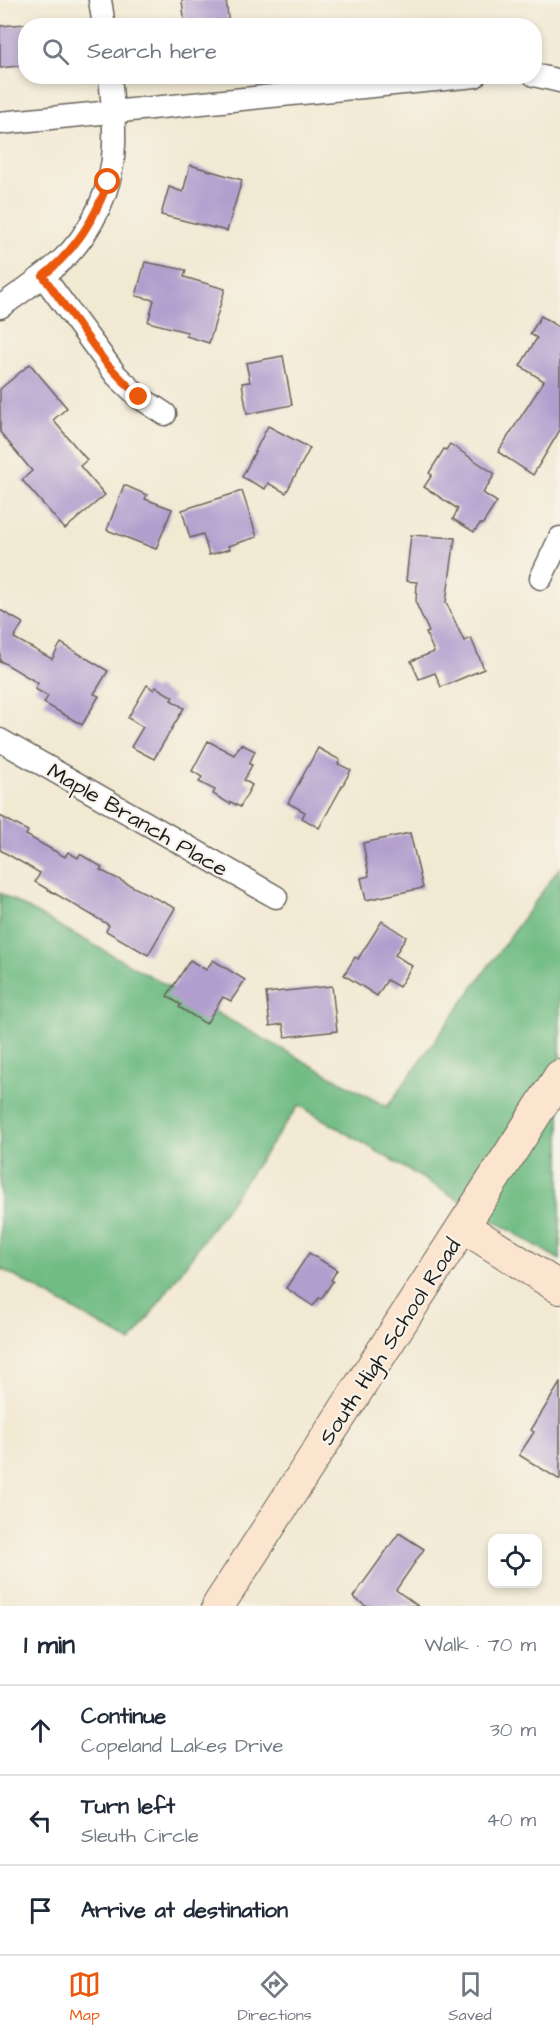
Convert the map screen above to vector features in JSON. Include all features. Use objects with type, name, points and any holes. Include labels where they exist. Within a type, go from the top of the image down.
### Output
[{"type":"main road","name":"South High School Road","points":[[218,1606],[560,1076]]},
{"type":"main road","points":[[464,1227],[560,1288]]},
{"type":"street","points":[[100,0],[103,18]]},
{"type":"street","points":[[542,77],[560,81]]},
{"type":"street","points":[[0,308],[60,262],[90,225],[101,202],[113,158],[111,84]]},
{"type":"street","points":[[0,123],[394,84]]},
{"type":"street","points":[[43,276],[111,369],[139,397],[165,414]]},
{"type":"street","points":[[541,578],[560,538]]},
{"type":"street","name":"Maple Branch Place","points":[[0,740],[276,897]]},
{"type":"green space","points":[[560,867],[560,1260],[299,1105],[131,1342],[0,1268],[0,893],[387,1107]]},
{"type":"building","points":[[182,0],[226,0],[228,18],[184,18]]},
{"type":"building","points":[[18,25],[18,66],[0,68],[0,26]]},
{"type":"building","points":[[190,165],[242,180],[227,231],[161,215],[169,187],[183,192]]},
{"type":"building","points":[[145,262],[186,270],[184,277],[225,289],[209,343],[186,336],[187,332],[148,322],[154,300],[136,296]]},
{"type":"building","points":[[541,316],[560,328],[560,430],[533,475],[498,452],[544,381],[520,366],[537,338],[530,334]]},
{"type":"building","points":[[283,356],[292,405],[247,414],[242,383],[250,382],[246,363]]},
{"type":"building","points":[[30,364],[67,408],[53,420],[87,460],[80,466],[105,495],[65,529],[22,480],[32,471],[0,432],[0,389]]},
{"type":"building","points":[[268,426],[310,448],[286,493],[268,483],[265,489],[242,477]]},
{"type":"building","points":[[450,444],[495,474],[483,493],[497,502],[482,525],[480,524],[474,532],[453,519],[458,509],[424,487],[432,475],[429,473],[444,449],[446,450]]},
{"type":"building","points":[[124,485],[147,495],[145,499],[172,509],[156,549],[107,530]]},
{"type":"building","points":[[242,491],[257,537],[209,555],[203,534],[190,538],[182,510]]},
{"type":"building","points":[[411,535],[455,538],[446,602],[464,641],[471,638],[484,669],[441,687],[435,673],[419,679],[411,661],[434,652],[426,633],[429,632],[416,603],[417,582],[406,581]]},
{"type":"building","points":[[0,610],[23,623],[14,638],[52,659],[61,643],[108,671],[94,694],[99,696],[82,725],[44,703],[48,696],[35,689],[38,683],[1,661],[0,663]]},
{"type":"building","points":[[147,685],[154,690],[156,687],[173,697],[171,700],[184,708],[154,759],[131,747],[143,727],[128,718]]},
{"type":"building","points":[[208,741],[234,755],[241,744],[255,751],[249,764],[252,765],[244,780],[252,785],[240,807],[213,794],[215,790],[199,782],[202,777],[192,771]]},
{"type":"building","points":[[318,748],[340,760],[338,764],[351,770],[319,828],[302,818],[305,812],[288,803]]},
{"type":"building","points":[[0,816],[28,831],[26,835],[65,857],[68,852],[78,858],[80,854],[102,867],[100,870],[175,908],[148,955],[106,931],[109,925],[35,882],[40,873],[0,850]]},
{"type":"building","points":[[410,833],[423,888],[366,900],[361,878],[369,876],[363,843]]},
{"type":"building","points":[[382,921],[406,937],[395,955],[412,966],[399,987],[387,980],[377,996],[344,975],[355,957],[358,959]]},
{"type":"building","points":[[190,960],[206,970],[213,960],[245,980],[231,1001],[223,997],[206,1024],[179,1007],[181,1005],[167,996]]},
{"type":"building","points":[[332,986],[337,1031],[285,1037],[283,1024],[270,1026],[266,993]]},
{"type":"building","points":[[309,1253],[337,1270],[331,1280],[333,1281],[321,1299],[319,1298],[313,1306],[286,1288]]},
{"type":"building","points":[[560,1383],[560,1480],[519,1455],[534,1432],[531,1430]]},
{"type":"building","points":[[399,1533],[424,1549],[396,1590],[418,1606],[366,1606],[353,1597]]},
{"type":"route","points":[[108,182],[96,215],[84,234],[68,254],[43,276],[106,363],[139,397]]}]
